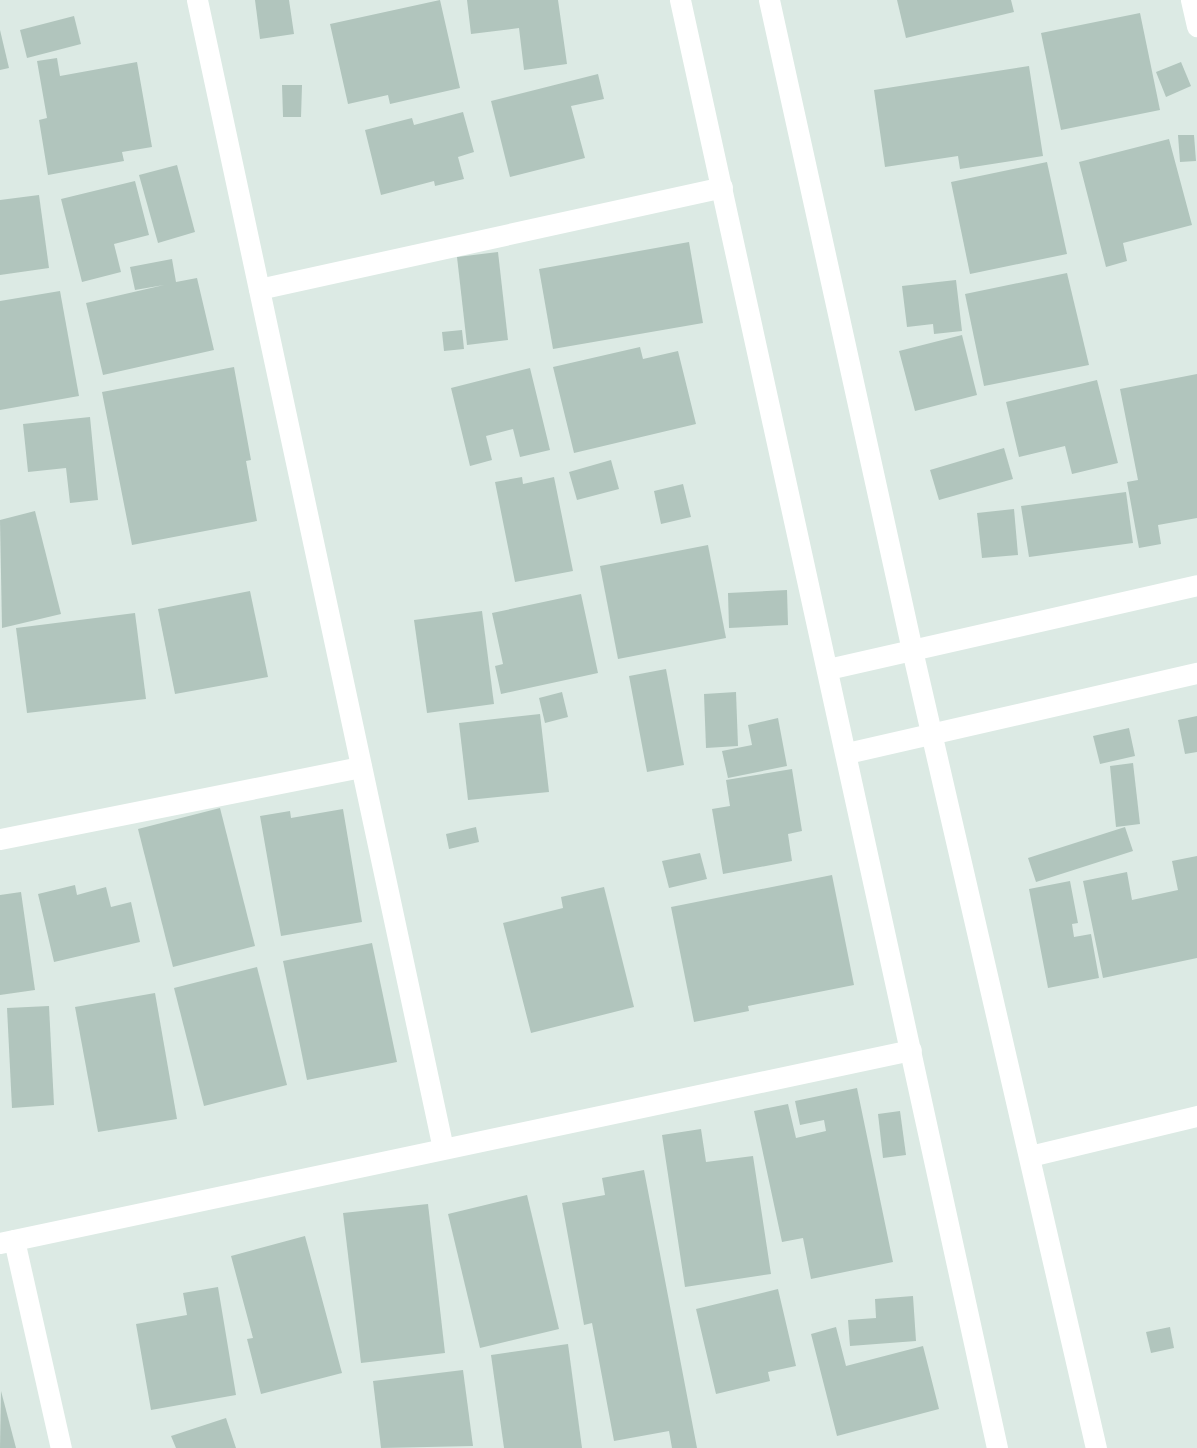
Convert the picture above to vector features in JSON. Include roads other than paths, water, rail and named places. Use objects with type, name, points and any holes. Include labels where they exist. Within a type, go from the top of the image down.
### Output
[{"type":"street","points":[[197,0],[443,1148]]},
{"type":"street","points":[[680,0],[847,753],[997,1448]]},
{"type":"street","points":[[769,0],[912,650],[934,733],[1096,1448]]},
{"type":"street","points":[[1191,0],[1197,26]]},
{"type":"street","points":[[259,289],[722,187]]},
{"type":"street","points":[[828,668],[1197,585]]},
{"type":"street","points":[[847,753],[1197,673]]},
{"type":"street","points":[[0,839],[361,767]]},
{"type":"street","points":[[61,1448],[7,1241],[911,1050]]},
{"type":"street","points":[[1030,1156],[1197,1116]]}]
